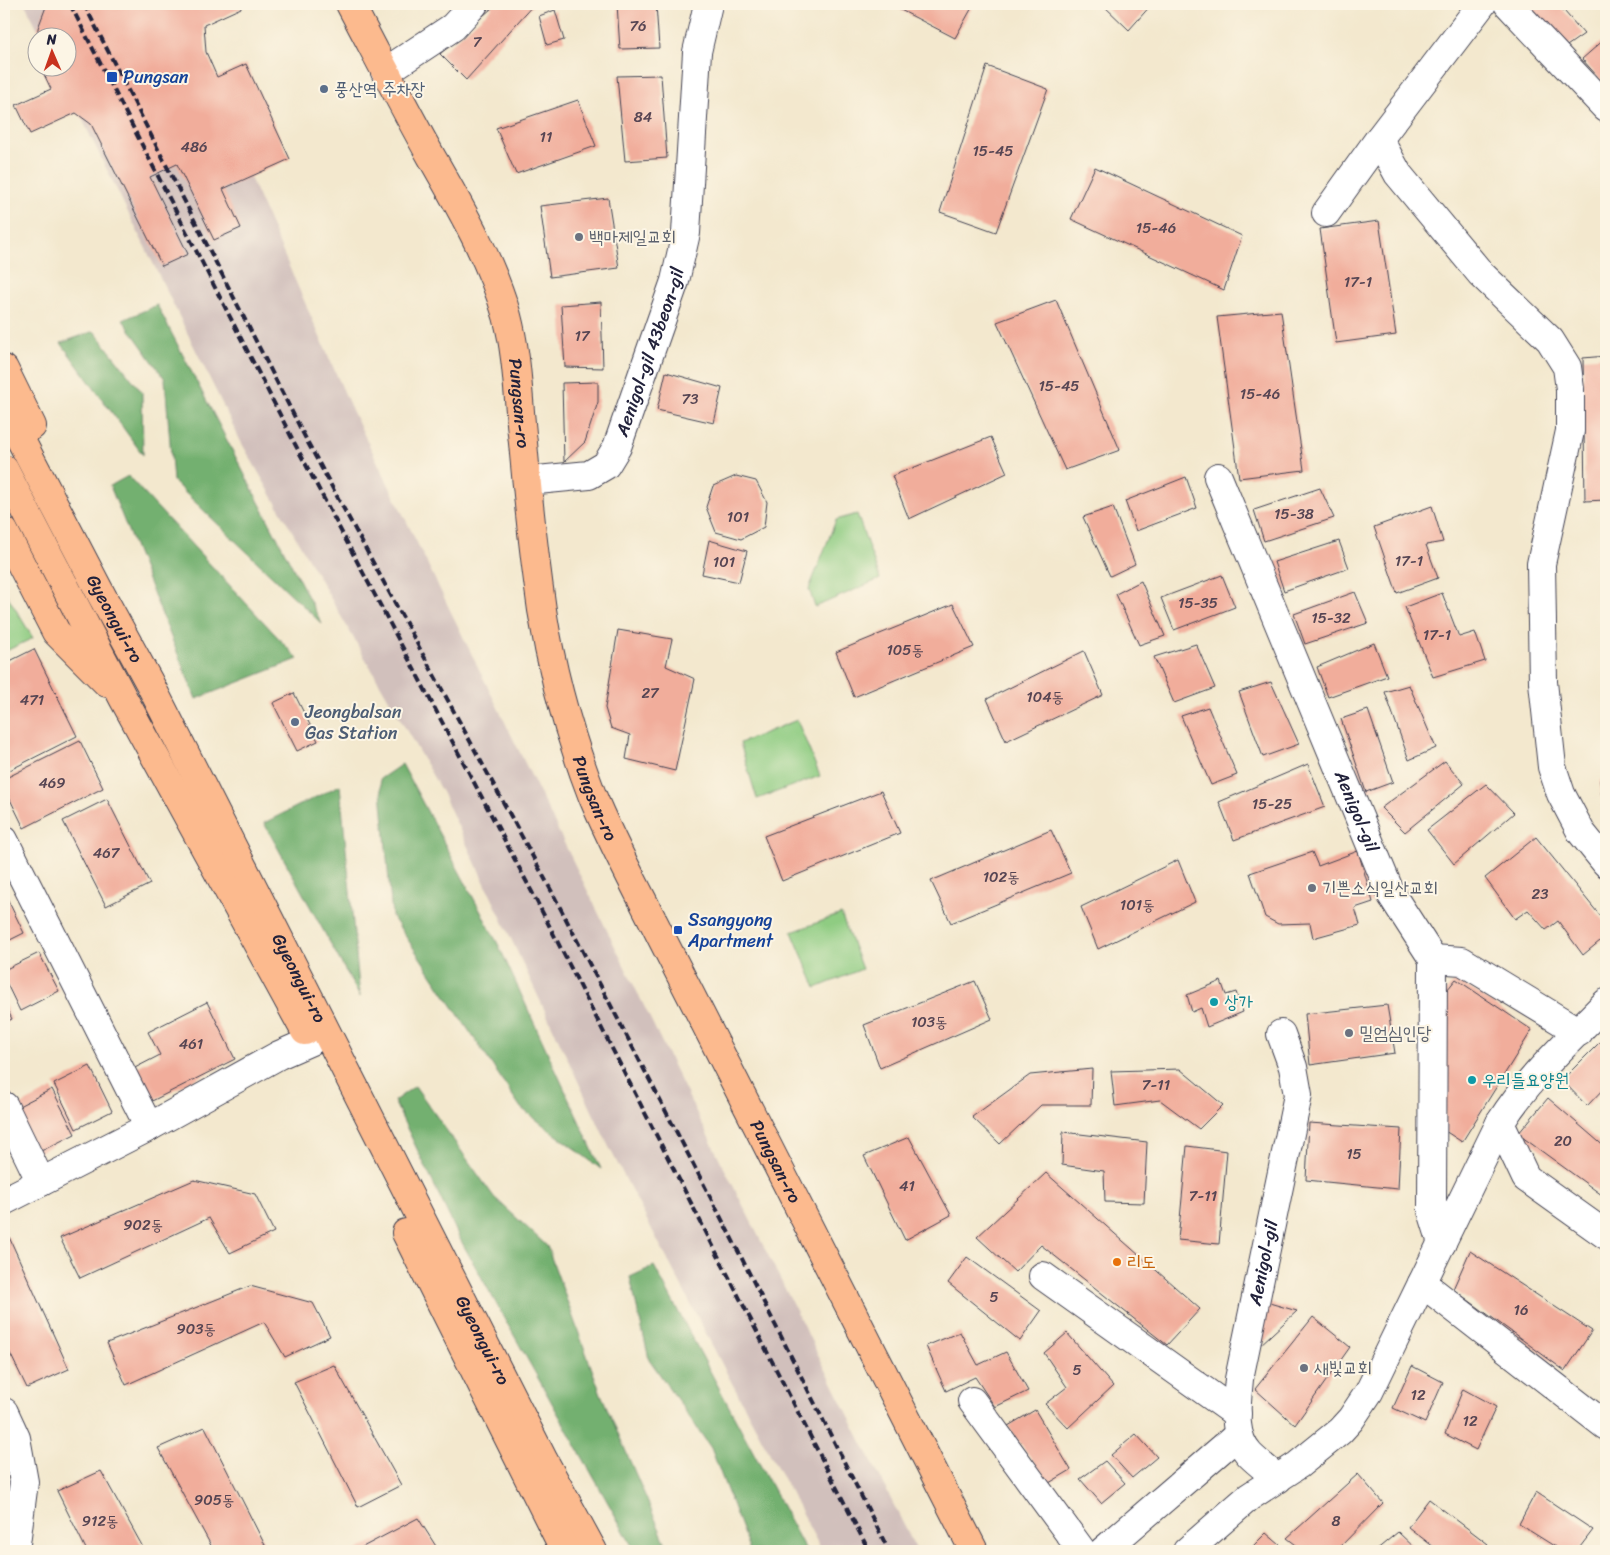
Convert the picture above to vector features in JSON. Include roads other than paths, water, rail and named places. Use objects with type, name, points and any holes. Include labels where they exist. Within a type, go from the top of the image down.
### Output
[{"type":"main road","name":"Pungsan-ro","points":[[350,4],[385,72],[455,198],[498,288],[507,319],[517,377],[542,609],[550,657],[563,712],[593,796],[610,837],[974,1551]]},
{"type":"main road","points":[[4,369],[122,612],[149,682]]},
{"type":"main road","name":"Gyeongui-ro","points":[[4,408],[149,682],[544,1461],[593,1551]]},
{"type":"main road","name":"Gyeongui-ro","points":[[4,469],[123,698],[311,1041],[565,1551]]},
{"type":"main road","points":[[4,531],[56,632],[123,698]]},
{"type":"street","points":[[385,72],[453,27],[474,4]]},
{"type":"street","name":"Aenigol-gil 43beon-gil","points":[[527,481],[589,475],[606,465],[617,447],[674,281],[686,233],[697,52],[708,4]]},
{"type":"street","points":[[1326,213],[1482,4]]},
{"type":"street","points":[[1508,4],[1606,108]]},
{"type":"street","points":[[1379,140],[1398,174],[1481,274],[1550,340],[1567,367],[1570,389],[1570,431],[1541,564],[1543,682],[1552,767],[1561,794],[1581,832],[1606,863]]},
{"type":"street","name":"Aenigol-gil","points":[[1218,477],[1391,894],[1433,959]]},
{"type":"street","points":[[4,840],[149,1127]]},
{"type":"street","points":[[1442,1243],[1432,1211],[1433,959],[1462,961],[1579,1032]]},
{"type":"street","points":[[1186,1551],[1249,1497],[1278,1479],[1319,1448],[1340,1431],[1351,1419],[1369,1392],[1500,1123],[1528,1084],[1606,1003]]},
{"type":"street","name":"Aenigol-gil","points":[[1238,1424],[1239,1379],[1298,1095],[1293,1067],[1281,1034]]},
{"type":"street","name":"Gyeongui-ro","points":[[4,1201],[149,1127],[279,1055],[311,1041]]},
{"type":"street","points":[[4,1106],[41,1182]]},
{"type":"street","points":[[1500,1123],[1526,1178],[1606,1235]]},
{"type":"street","points":[[1043,1276],[1238,1424],[1249,1454],[1278,1479]]},
{"type":"street","points":[[1422,1283],[1606,1426]]},
{"type":"street","points":[[972,1400],[1082,1551]]},
{"type":"street","points":[[4,1412],[16,1438],[24,1482],[15,1551]]},
{"type":"street","points":[[1103,1551],[1238,1424]]},
{"type":"railway","points":[[70,4],[296,446],[532,892],[869,1551]]},
{"type":"railway","points":[[84,4],[307,441],[552,892],[731,1237],[889,1551]]},
{"type":"place","name":"Pungsan","points":[[112,77]]},
{"type":"place","name":"풍산역 주차장","points":[[324,89]]},
{"type":"place","name":"백마제일교회","points":[[579,237]]},
{"type":"place","name":"Jeongbalsan Gas Station","points":[[295,722]]},
{"type":"place","name":"기쁜소식일산교회","points":[[1312,888]]},
{"type":"place","name":"Ssangyong Apartment","points":[[678,930]]},
{"type":"place","name":"상가","points":[[1214,1002]]},
{"type":"place","name":"밀엄심인당","points":[[1349,1033]]},
{"type":"place","name":"우리들요양원","points":[[1472,1080]]},
{"type":"place","name":"리도","points":[[1117,1262]]},
{"type":"place","name":"새빛교회","points":[[1304,1368]]}]
